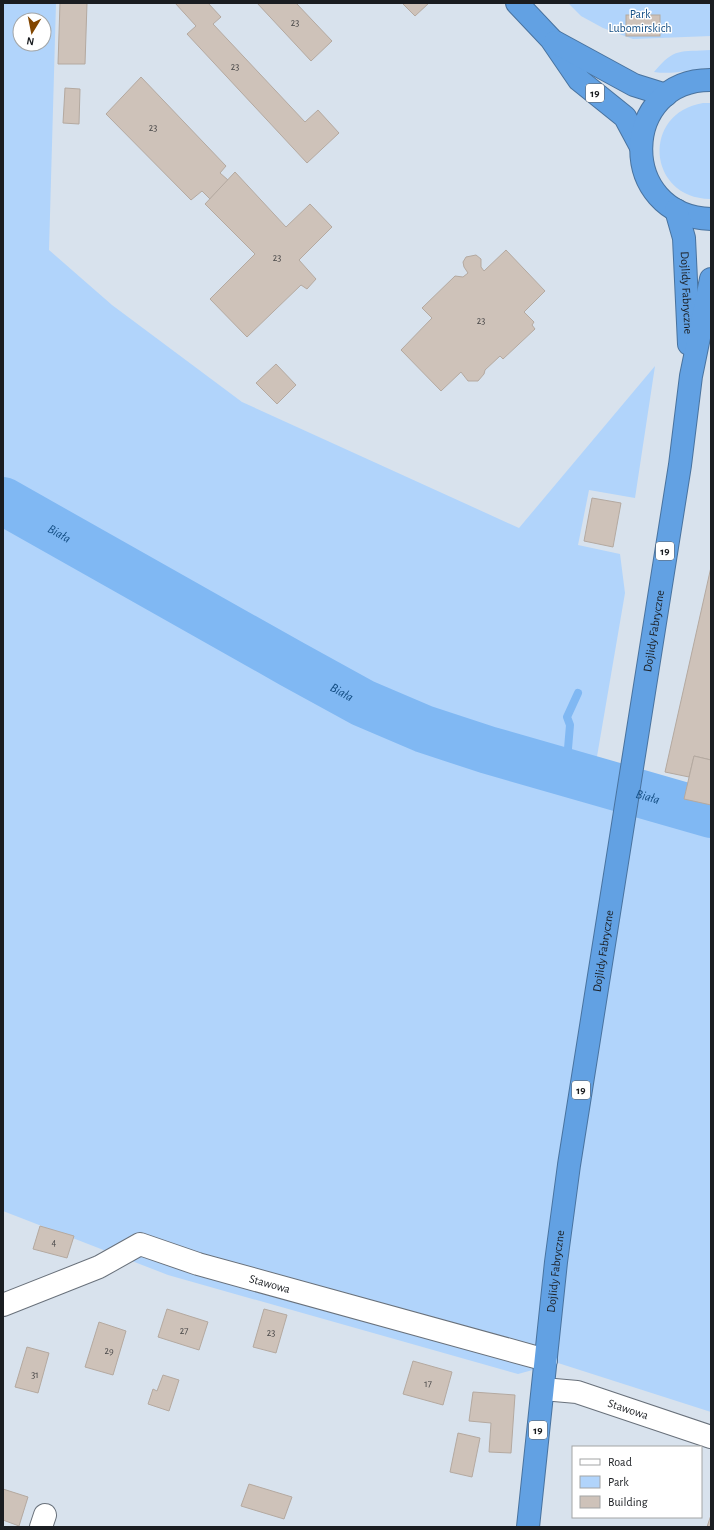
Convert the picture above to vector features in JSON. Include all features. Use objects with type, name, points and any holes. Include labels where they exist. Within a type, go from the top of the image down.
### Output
[{"type":"highway","name":"19","points":[[517,3],[550,39],[579,80],[625,117],[640,145],[641,160],[649,183],[657,195],[676,210]]},
{"type":"highway","name":"19","points":[[550,39],[634,85],[666,95]]},
{"type":"highway","points":[[640,145],[643,129],[649,116],[666,95],[679,87],[694,82],[711,80]]},
{"type":"highway","points":[[676,210],[700,218],[711,218]]},
{"type":"highway","name":"Dojlidy Fabryczne","points":[[676,210],[684,238],[691,376]]},
{"type":"highway","name":"Dojlidy Fabryczne","points":[[528,1527],[571,1151],[680,465],[691,376],[711,279]]},
{"type":"street","name":"Stawowa","points":[[3,1305],[99,1267],[140,1244],[198,1264],[546,1360]]},
{"type":"street","name":"Stawowa","points":[[543,1389],[577,1392],[711,1437]]},
{"type":"green space","points":[[3,3],[56,3],[49,250],[112,305],[242,402],[519,528],[655,366],[635,498],[589,490],[578,545],[620,554],[625,593],[594,774],[711,804],[711,1412],[558,1363],[518,1374],[168,1275],[3,1211]]},
{"type":"green space","name":"Park Lubomirskich","points":[[568,3],[711,3],[711,36],[633,39],[603,28],[581,16]]},
{"type":"green space","points":[[711,50],[711,68],[676,72],[654,72],[667,58],[679,52]]},
{"type":"green space","points":[[703,103],[711,103],[710,199],[689,195],[674,185],[664,171],[660,154],[661,138],[669,122],[683,110]]},
{"type":"building","points":[[60,3],[87,3],[85,64],[58,64]]},
{"type":"building","points":[[175,3],[208,3],[221,17],[213,24],[305,122],[318,110],[339,133],[307,163],[187,34],[196,26]]},
{"type":"building","points":[[257,3],[296,3],[332,41],[311,61]]},
{"type":"building","points":[[402,3],[429,3],[415,16]]},
{"type":"building","points":[[626,15],[660,15],[660,36],[626,36]]},
{"type":"building","points":[[141,77],[226,166],[220,173],[228,180],[210,199],[202,191],[191,200],[106,114]]},
{"type":"building","points":[[65,88],[80,89],[79,124],[63,123]]},
{"type":"building","points":[[235,172],[286,227],[310,204],[332,227],[299,260],[316,279],[307,289],[301,285],[247,337],[210,299],[255,254],[205,204]]},
{"type":"building","points":[[506,250],[545,291],[524,312],[534,322],[532,325],[535,329],[503,359],[500,356],[485,370],[484,374],[478,381],[468,381],[461,372],[441,391],[401,350],[432,318],[422,308],[455,276],[463,277],[468,273],[463,262],[466,257],[476,255],[481,259],[481,267],[484,271]]},
{"type":"building","points":[[276,364],[296,385],[277,404],[256,383]]},
{"type":"building","points":[[592,498],[621,503],[613,547],[584,541]]},
{"type":"building","points":[[711,567],[711,760],[694,756],[689,777],[665,772]]},
{"type":"building","points":[[694,756],[711,760],[711,805],[684,799]]},
{"type":"building","points":[[40,1226],[74,1236],[67,1258],[33,1249]]},
{"type":"building","points":[[167,1309],[208,1322],[199,1350],[158,1337]]},
{"type":"building","points":[[264,1309],[287,1315],[276,1353],[253,1347]]},
{"type":"building","points":[[99,1322],[126,1331],[113,1375],[85,1367]]},
{"type":"building","points":[[27,1347],[49,1353],[38,1393],[15,1387]]},
{"type":"building","points":[[413,1361],[452,1372],[443,1405],[403,1394]]},
{"type":"building","points":[[163,1375],[179,1380],[169,1411],[148,1404],[153,1389],[157,1391]]},
{"type":"building","points":[[473,1392],[515,1395],[511,1453],[489,1452],[491,1423],[469,1421]]},
{"type":"building","points":[[458,1433],[480,1438],[472,1477],[450,1472]]},
{"type":"building","points":[[249,1484],[292,1497],[284,1519],[241,1506]]},
{"type":"building","points":[[3,1489],[28,1497],[19,1526],[3,1520]]},
{"type":"building","points":[[711,1515],[711,1527],[707,1527]]},
{"type":"waterway","name":"Biała","points":[[3,501],[363,703],[424,729],[488,750],[711,814]]},
{"type":"waterway","points":[[566,772],[570,725],[567,717],[578,693]]}]
